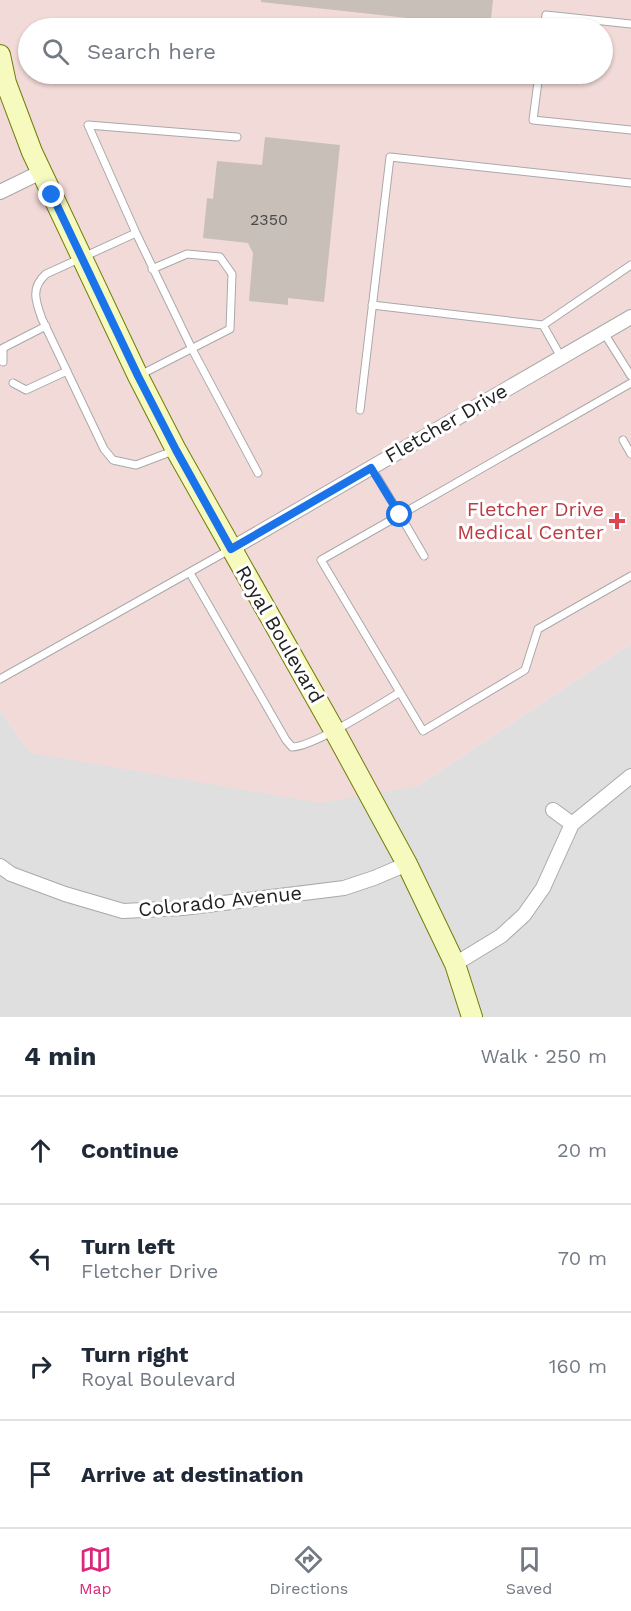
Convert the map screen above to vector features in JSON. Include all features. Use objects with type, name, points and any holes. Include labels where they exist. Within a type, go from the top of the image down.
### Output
[{"type":"street","name":"Royal Boulevard","points":[[0,55],[17,114],[41,172],[138,376],[176,450],[407,864],[455,964],[472,1017]]},
{"type":"street","points":[[0,192],[41,172]]},
{"type":"street","name":"Fletcher Drive","points":[[231,549],[631,317]]},
{"type":"street","points":[[455,964],[501,936],[524,915],[543,888],[572,824],[631,776]]},
{"type":"street","points":[[553,810],[572,824]]},
{"type":"street","name":"Colorado Avenue","points":[[0,866],[11,874],[65,894],[123,910],[183,908],[344,888],[407,864]]},
{"type":"lane","points":[[546,18],[546,15],[574,18]]},
{"type":"lane","points":[[613,22],[631,24]]},
{"type":"lane","points":[[538,84],[533,120],[631,130]]},
{"type":"lane","points":[[237,137],[88,125],[152,269],[258,473]]},
{"type":"lane","points":[[360,410],[390,157],[631,183]]},
{"type":"lane","points":[[136,233],[46,274],[35,290],[35,301],[104,449],[113,460],[136,465],[176,450]]},
{"type":"lane","points":[[138,376],[230,329],[232,274],[220,257],[187,254],[152,269]]},
{"type":"lane","points":[[372,305],[543,325],[631,265]]},
{"type":"lane","points":[[543,325],[561,357]]},
{"type":"lane","points":[[3,362],[3,348],[46,326]]},
{"type":"lane","points":[[604,333],[631,376]]},
{"type":"lane","points":[[13,383],[27,390],[67,371]]},
{"type":"lane","points":[[631,383],[321,560],[423,731],[525,670],[538,629],[631,576]]},
{"type":"lane","points":[[623,441],[631,454]]},
{"type":"lane","points":[[371,468],[424,556]]},
{"type":"lane","points":[[0,679],[231,549]]},
{"type":"lane","points":[[190,573],[285,740],[292,747],[300,747],[334,730],[400,693]]},
{"type":"shaded area","points":[[0,0],[631,0],[631,644],[418,786],[320,803],[31,753],[0,711]]},
{"type":"shaded area","points":[[631,644],[631,1017],[0,1017],[0,711],[31,753],[418,786]]},
{"type":"building","points":[[261,0],[493,0],[491,18],[408,18],[261,2]]},
{"type":"building","points":[[265,137],[340,145],[324,302],[288,298],[288,305],[249,301],[253,253],[248,243],[203,238],[207,198],[213,199],[217,161],[262,165]]},
{"type":"place","name":"Fletcher Drive Medical Center","points":[[617,521]]},
{"type":"route","points":[[52,195],[138,376],[231,549],[371,468],[400,515]]}]
